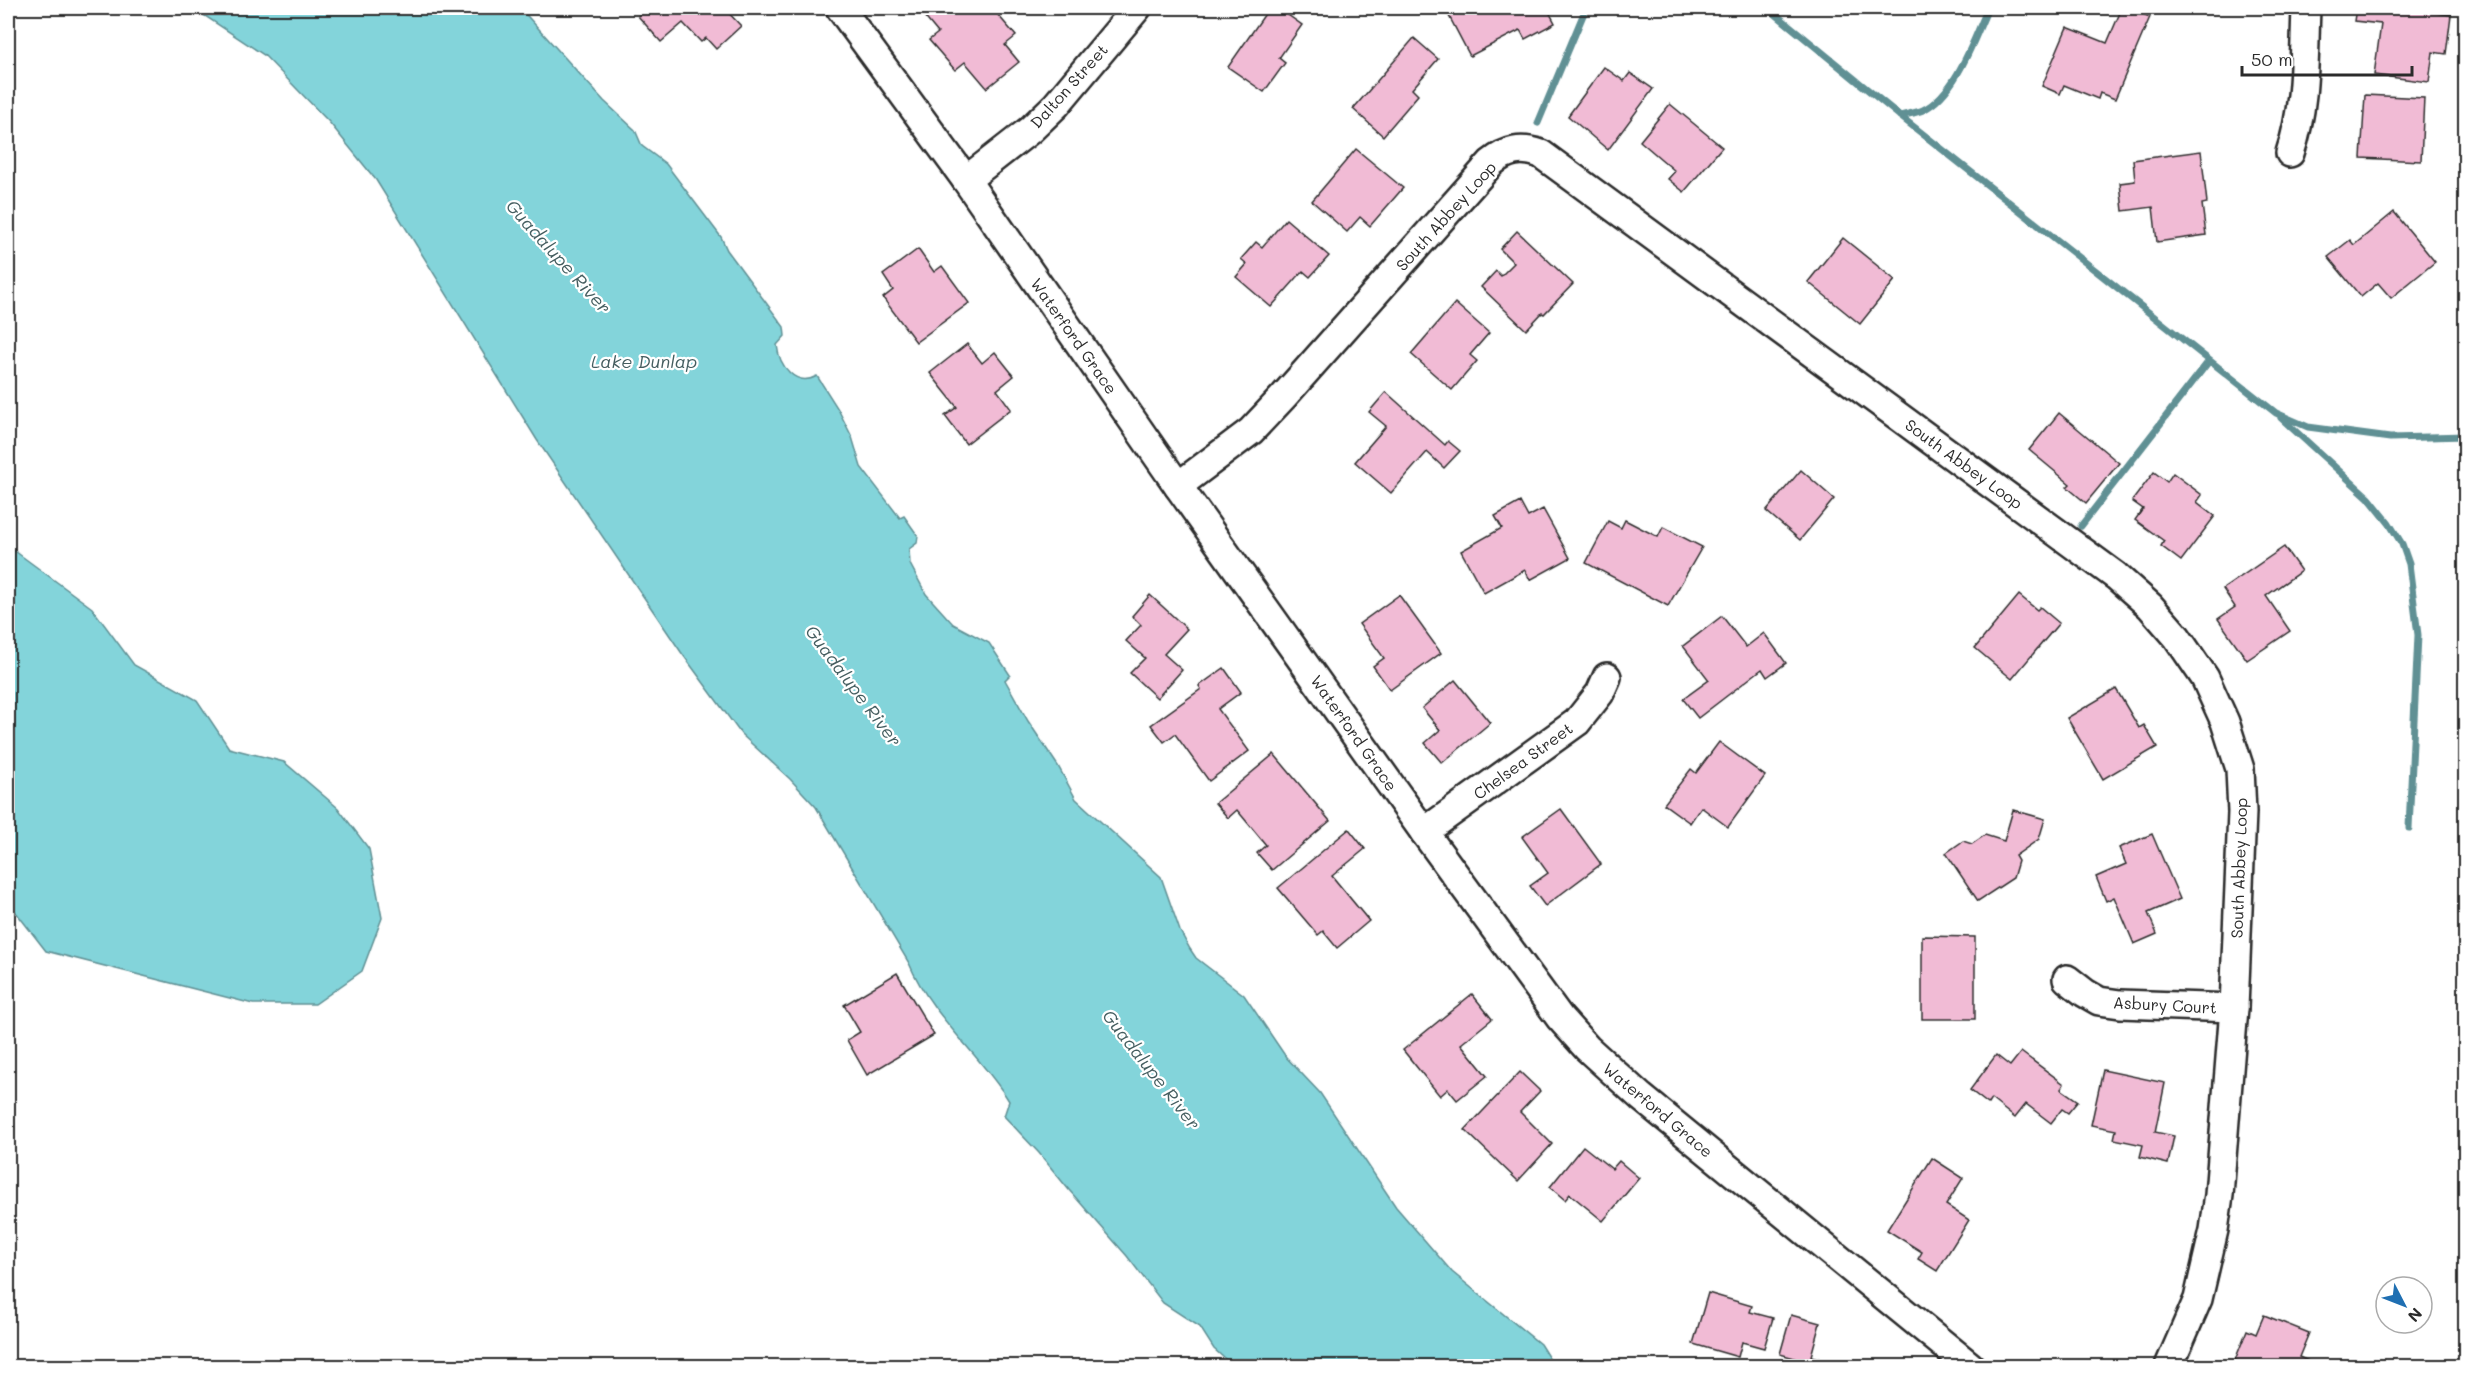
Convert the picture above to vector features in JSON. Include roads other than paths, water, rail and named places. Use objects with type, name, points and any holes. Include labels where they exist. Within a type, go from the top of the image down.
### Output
[{"type":"street","name":"Waterford Grace","points":[[840,8],[966,180],[1178,486],[1424,832],[1560,1018],[1587,1048],[1641,1097],[1970,1366]]},
{"type":"street","name":"Dalton Street","points":[[966,180],[1030,130],[1056,105],[1137,8]]},
{"type":"street","points":[[2290,153],[2298,131],[2301,111],[2306,8]]},
{"type":"street","name":"South Abbey Loop","points":[[1178,486],[1251,430],[1284,396],[1491,163],[1505,153],[1524,149],[1541,154],[2116,576],[2150,606],[2177,637],[2205,678],[2225,722],[2240,769],[2242,812],[2234,1008],[2214,1230],[2198,1299],[2169,1366]]},
{"type":"street","name":"Chelsea Street","points":[[1424,832],[1577,722],[1600,693],[1607,677]]},
{"type":"street","name":"Asbury Court","points":[[2067,979],[2099,1001],[2120,1004],[2234,1008]]},
{"type":"water","name":"Lake Dunlap","points":[[193,8],[520,8],[604,101],[635,130],[642,146],[666,164],[721,237],[727,250],[784,327],[785,336],[777,345],[785,367],[795,377],[802,379],[817,376],[852,437],[861,467],[900,518],[904,516],[918,536],[917,543],[909,549],[910,564],[926,594],[953,624],[989,643],[1010,675],[1005,680],[1076,799],[1161,877],[1180,931],[1196,958],[1244,995],[1286,1057],[1320,1093],[1396,1207],[1452,1272],[1540,1344],[1550,1360],[1545,1366],[1233,1366],[1214,1349],[1200,1327],[1163,1303],[1127,1256],[1039,1153],[1004,1116],[1009,1101],[997,1083],[942,1017],[918,982],[816,807],[790,779],[741,734],[681,652],[537,440],[376,180],[329,122],[264,55]]},
{"type":"water","points":[[8,546],[92,608],[134,665],[197,700],[229,748],[284,762],[338,808],[369,849],[382,918],[362,971],[315,1004],[253,1004],[46,951],[8,902]]},
{"type":"waterway","points":[[1538,123],[1586,8]]},
{"type":"waterway","points":[[1768,8],[1900,116],[2276,413],[2308,427],[2390,438],[2466,436]]},
{"type":"waterway","points":[[1900,116],[1923,110],[1945,92],[1963,65],[1988,8]]},
{"type":"waterway","points":[[2081,526],[2209,361]]},
{"type":"waterway","points":[[2281,418],[2369,498],[2402,544],[2409,564],[2418,635],[2409,828]]},
{"type":"water label","name":"Guadalupe River","points":[[558,257]]},
{"type":"water label","name":"Guadalupe River","points":[[853,686]]},
{"type":"water label","name":"Guadalupe River","points":[[1151,1070]]}]
